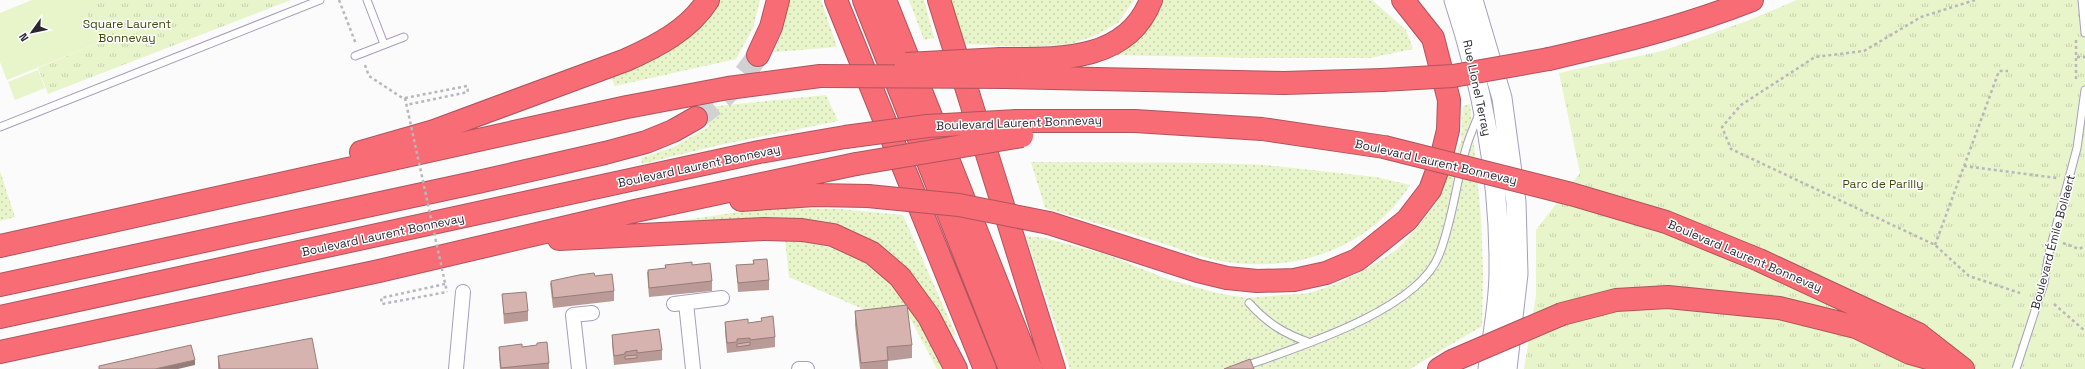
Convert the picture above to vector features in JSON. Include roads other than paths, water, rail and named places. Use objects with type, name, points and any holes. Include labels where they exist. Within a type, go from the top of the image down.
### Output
[{"type":"highway","points":[[266,186],[341,159],[434,131],[626,60],[652,48],[677,33],[693,20],[708,0]]},
{"type":"highway","points":[[758,55],[771,26],[778,0]]},
{"type":"highway","points":[[836,0],[985,369]]},
{"type":"highway","points":[[864,0],[1010,369]]},
{"type":"highway","points":[[885,0],[1031,369]]},
{"type":"highway","points":[[939,0],[1054,369]]},
{"type":"highway","points":[[1003,68],[1070,58],[1096,52],[1127,33],[1139,21],[1151,0]]},
{"type":"highway","points":[[510,241],[724,202],[815,195],[868,196],[959,205],[1050,223],[1198,271],[1227,278],[1257,281],[1294,280],[1326,272],[1358,260],[1408,220],[1430,190],[1440,163],[1448,130],[1449,100],[1433,38],[1403,0]]},
{"type":"highway","points":[[0,246],[627,106],[819,73],[1003,68],[1284,83],[1452,76],[1548,59],[1631,40],[1715,14],[1752,0]]},
{"type":"highway","points":[[0,285],[478,182],[605,153],[646,142],[673,131],[696,118]]},
{"type":"highway","name":"Boulevard Laurent Bonnevay","points":[[0,317],[759,152],[845,137],[927,126],[1020,128],[1135,121],[1262,129],[1384,147],[1571,194],[1666,222],[1759,260],[1918,334],[1962,368]]},
{"type":"highway","points":[[0,352],[510,241],[643,209],[1020,128]]},
{"type":"highway","points":[[510,241],[764,229],[802,230],[833,235],[872,253],[900,277],[929,317],[956,369]]},
{"type":"highway","points":[[1446,365],[1562,314],[1616,300],[1668,296],[1779,308],[1856,327],[1910,353],[1962,368]]},
{"type":"main road","name":"Rue Lionel Terray","points":[[1454,0],[1466,35],[1483,103],[1498,204],[1499,274],[1488,369]]},
{"type":"main road","name":"Rue Lionel Terray","points":[[1474,0],[1502,98],[1516,202],[1518,274],[1507,369]]},
{"type":"street","points":[[456,369],[464,292]]},
{"type":"street","points":[[693,369],[680,303],[722,298]]},
{"type":"street","points":[[579,369],[573,316],[592,313]]},
{"type":"street","points":[[799,369],[807,369]]},
{"type":"lane","points":[[0,127],[320,0]]},
{"type":"lane","points":[[367,0],[384,44]]},
{"type":"lane","points":[[2082,0],[2085,33]]},
{"type":"lane","points":[[354,56],[404,37]]},
{"type":"lane","name":"Boulevard Émile Bollaert","points":[[2016,369],[2044,283],[2052,239],[2077,148],[2085,90]]},
{"type":"lane","points":[[1237,369],[1349,326],[1376,313],[1402,297],[1423,279],[1439,256],[1467,146],[1483,103]]},
{"type":"lane","points":[[1249,303],[1262,318],[1285,334],[1308,342]]},
{"type":"tunnel","points":[[696,118],[715,105],[731,90],[758,55]]},
{"type":"park label","name":"Square Laurent Bonnevay","points":[[127,31]]},
{"type":"park label","name":"Parc de Parilly","points":[[1883,184]]}]
